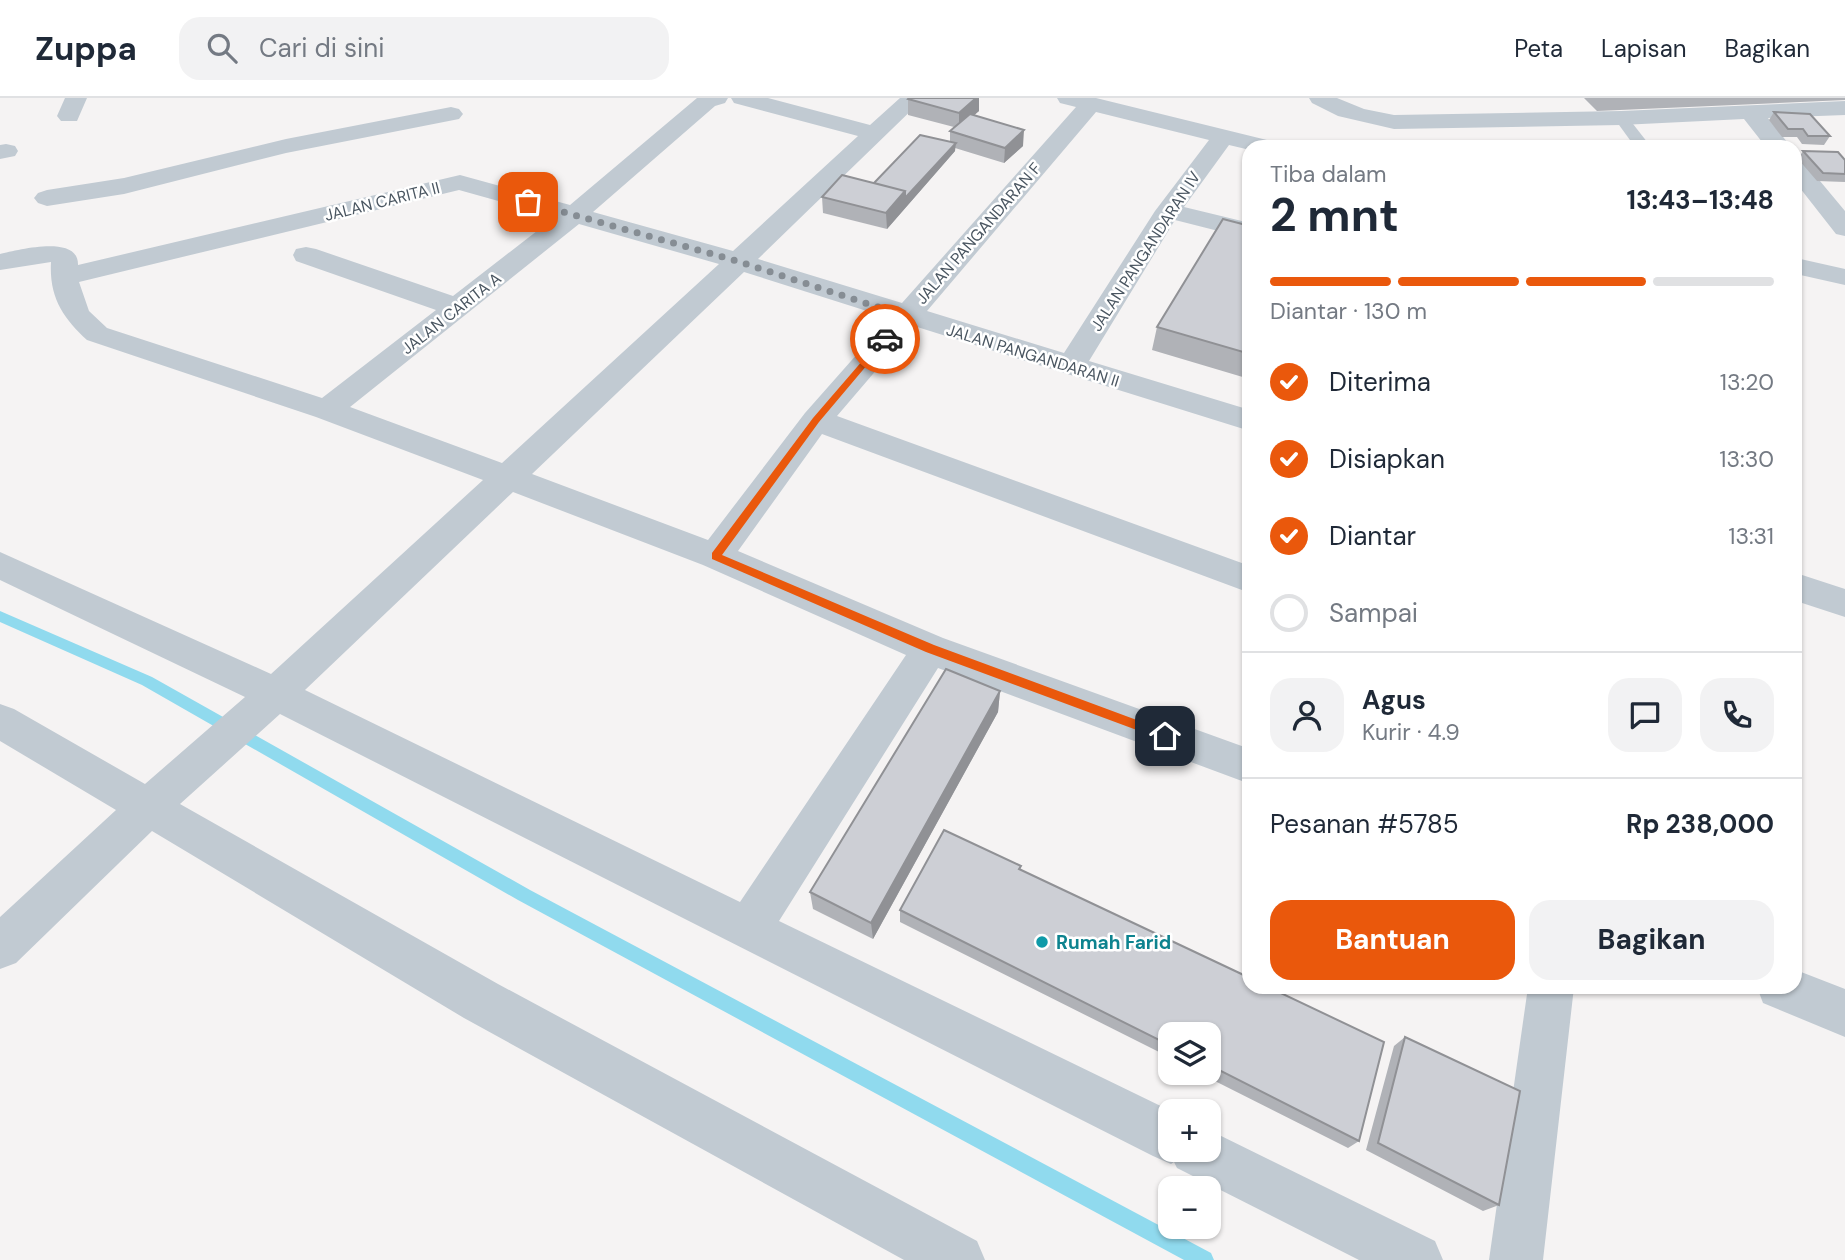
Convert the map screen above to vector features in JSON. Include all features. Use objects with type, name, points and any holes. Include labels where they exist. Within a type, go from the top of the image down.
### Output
[{"type":"street","points":[[392,98],[397,124]]},
{"type":"street","name":"JALAN CARITA A","points":[[327,410],[574,215],[707,101],[717,98]]},
{"type":"street","points":[[741,98],[873,133]]},
{"type":"street","points":[[0,947],[196,762],[263,706],[913,98]]},
{"type":"street","points":[[1320,98],[1363,117],[1394,122],[1621,118],[1845,108]]},
{"type":"street","points":[[1082,104],[1242,142]]},
{"type":"street","name":"JALAN PANGANDARAN F","points":[[715,556],[816,420],[1082,104]]},
{"type":"street","points":[[1751,113],[1773,140]]},
{"type":"street","points":[[47,198],[124,186],[286,146],[451,114]]},
{"type":"street","name":"JALAN PANGANDARAN IV","points":[[1071,366],[1168,211],[1222,138]]},
{"type":"street","points":[[1802,174],[1845,228]]},
{"type":"street","name":"JALAN CARITA II","points":[[64,277],[460,182],[737,261]]},
{"type":"street","points":[[1168,211],[1242,229]]},
{"type":"street","points":[[0,262],[54,254],[65,258],[64,277],[76,313],[97,334],[327,410],[715,556],[930,649],[1242,757]]},
{"type":"street","points":[[306,256],[459,308]]},
{"type":"street","name":"JALAN PANGANDARAN II","points":[[737,261],[905,316],[1242,419]]},
{"type":"street","points":[[1802,267],[1845,277]]},
{"type":"street","points":[[816,420],[1242,577]]},
{"type":"street","points":[[0,565],[263,706],[749,928],[1158,1132]]},
{"type":"street","points":[[1802,589],[1845,603]]},
{"type":"street","points":[[749,928],[930,649]]},
{"type":"street","points":[[0,721],[481,1001],[957,1260]]},
{"type":"street","points":[[1516,1260],[1551,994]]},
{"type":"street","points":[[1798,994],[1845,1013]]},
{"type":"street","points":[[1219,1162],[1416,1260]]},
{"type":"lane","points":[[1621,118],[1638,140]]},
{"type":"building","points":[[909,98],[976,98],[959,113]]},
{"type":"building","points":[[1774,112],[1810,114],[1830,136],[1808,136],[1803,129],[1788,129]]},
{"type":"building","points":[[970,114],[1024,130],[1005,148],[950,131]]},
{"type":"building","points":[[920,135],[956,143],[905,198],[905,191],[874,183]]},
{"type":"building","points":[[1803,151],[1838,152],[1845,160],[1845,174],[1823,173]]},
{"type":"building","points":[[842,175],[905,191],[886,213],[822,197]]},
{"type":"building","points":[[1223,219],[1242,224],[1242,352],[1157,327]]},
{"type":"building","points":[[946,669],[1000,691],[871,923],[810,892]]},
{"type":"building","points":[[944,830],[1021,866],[1019,869],[1242,974],[1242,994],[1283,994],[1384,1042],[1359,1141],[1221,1071],[1221,1022],[1158,1022],[1158,1039],[900,910]]},
{"type":"building","points":[[1405,1037],[1520,1091],[1499,1205],[1378,1143]]},
{"type":"waterway","points":[[0,616],[147,681],[524,895],[1204,1260]]},
{"type":"way so far","points":[[528,202],[737,261],[905,316],[885,339]]},
{"type":"place","name":"Rumah Farid","points":[[1042,942]]},
{"type":"route","points":[[885,339],[816,420],[715,556],[930,649],[1165,736]]}]
